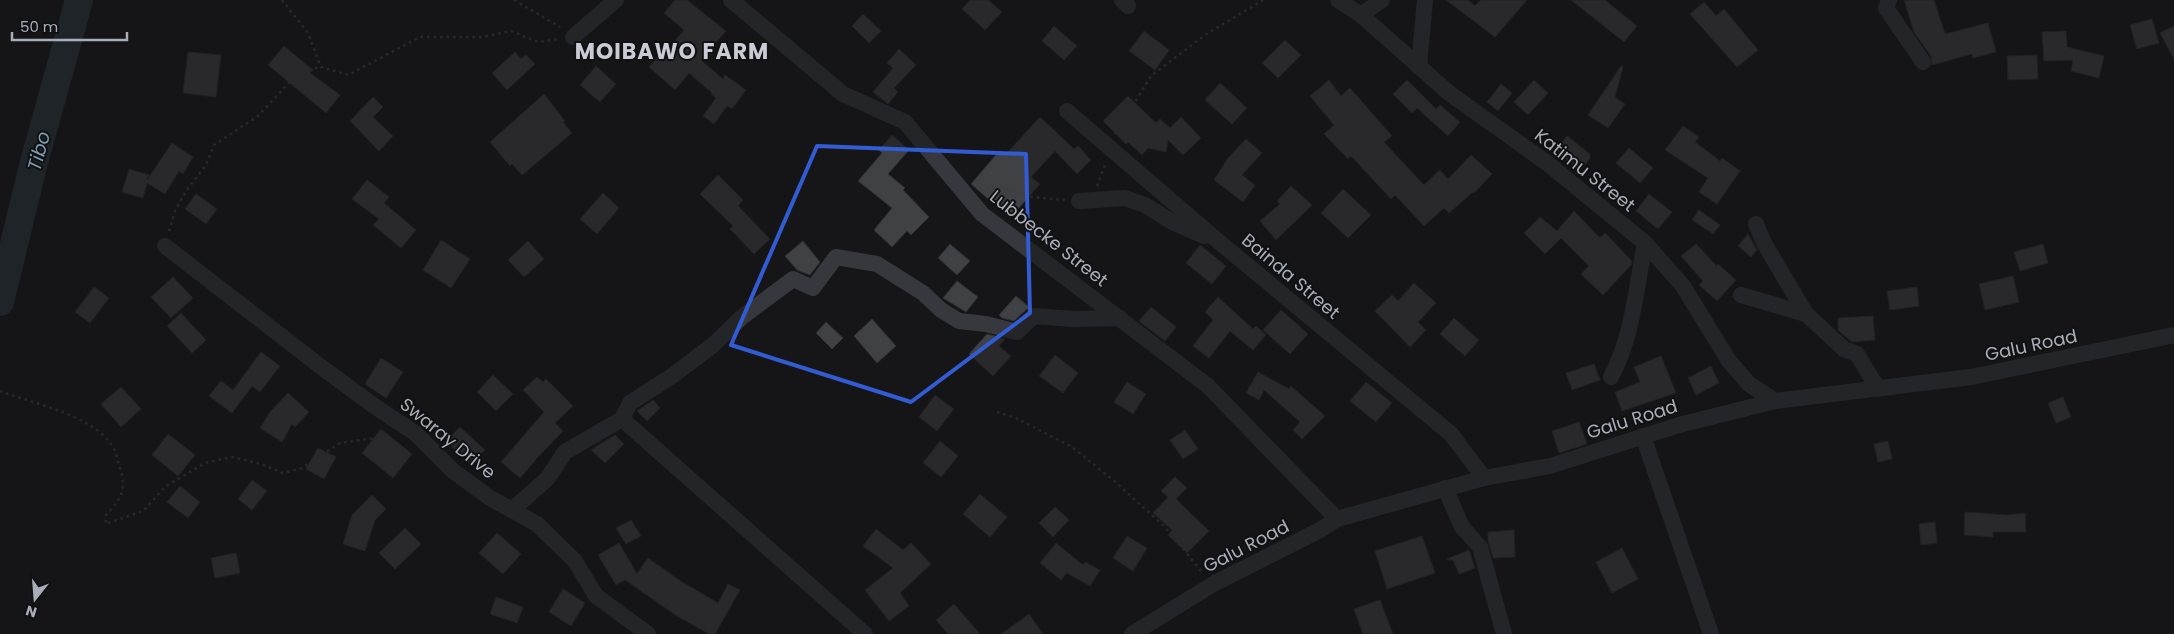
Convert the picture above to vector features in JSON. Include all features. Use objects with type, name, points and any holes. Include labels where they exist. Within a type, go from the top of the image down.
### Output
[{"type":"street","points":[[573,37],[616,0]]},
{"type":"street","name":"Lubbecke Street","points":[[731,0],[843,94],[905,122],[982,214],[1208,386],[1337,519]]},
{"type":"street","name":"Katimu Street","points":[[1338,0],[1361,15],[1449,93],[1547,163],[1645,244],[1683,286],[1729,361],[1748,384],[1775,401]]},
{"type":"street","points":[[1361,15],[1382,0]]},
{"type":"street","points":[[1420,67],[1425,0]]},
{"type":"street","points":[[1889,0],[1886,8],[1923,62]]},
{"type":"street","name":"Bainda Street","points":[[1067,111],[1218,241],[1451,434],[1484,478]]},
{"type":"street","points":[[1079,201],[1125,198],[1146,205],[1172,222],[1218,241]]},
{"type":"street","points":[[1756,224],[1764,243],[1806,314],[1844,349],[1857,354],[1878,389]]},
{"type":"street","points":[[1611,377],[1617,366],[1635,307],[1645,244]]},
{"type":"street","name":"Swaray Drive","points":[[165,246],[320,366],[415,433],[453,471],[512,510],[537,524],[575,561],[596,596],[648,634]]},
{"type":"street","points":[[512,510],[547,478],[565,452],[622,419],[630,404],[686,366],[793,278],[812,288],[836,257],[877,264],[923,293],[941,310],[959,321],[986,324],[1016,332],[1034,316],[1072,319],[1120,318]]},
{"type":"street","points":[[1741,295],[1806,314]]},
{"type":"street","name":"Galu Road","points":[[1132,634],[1215,583],[1320,530],[1337,519],[1445,488],[1484,478],[1550,466],[1679,425],[1775,401],[1971,377],[2174,335]]},
{"type":"street","points":[[622,419],[865,634]]},
{"type":"street","points":[[1643,436],[1712,634]]},
{"type":"street","points":[[1445,488],[1462,527],[1480,547],[1504,634]]},
{"type":"path","points":[[282,0],[308,33],[321,67]]},
{"type":"path","points":[[514,0],[552,21],[573,37]]},
{"type":"path","points":[[962,190],[999,187],[1030,197],[1079,201],[1096,189],[1117,128],[1151,76],[1206,35],[1263,0]]},
{"type":"path","points":[[165,246],[175,211],[186,191],[206,165],[214,145],[258,116],[300,71],[321,67],[348,75],[420,37],[482,37],[511,31],[538,42],[573,37]]},
{"type":"path","points":[[0,391],[73,416],[97,430],[114,448],[123,478],[120,500],[106,515],[106,524],[143,511],[166,486],[205,463],[232,457],[261,464],[283,473],[302,468],[340,443],[415,433]]},
{"type":"path","points":[[997,412],[1018,419],[1072,447],[1113,480],[1165,527],[1202,573],[1215,583]]},
{"type":"highlighted area","points":[[817,146],[1026,154],[1030,313],[911,402],[731,345]]},
{"type":"building","points":[[675,0],[687,0],[726,31],[701,60],[723,79],[725,75],[746,90],[732,109],[727,106],[714,124],[703,116],[716,98],[712,93],[689,73],[675,90],[649,67],[661,53],[663,55],[684,30],[664,13]]},
{"type":"building","points":[[970,0],[988,0],[1002,12],[985,30],[962,9]]},
{"type":"building","points":[[1446,0],[1468,0],[1475,6],[1481,0],[1527,0],[1495,37]]},
{"type":"building","points":[[1571,0],[1605,0],[1637,26],[1624,42]]},
{"type":"building","points":[[1904,0],[1934,0],[1945,34],[1988,23],[1996,52],[1973,58],[1972,54],[1932,65],[1931,56],[1914,32]]},
{"type":"building","points":[[1704,2],[1716,16],[1724,9],[1758,50],[1737,67],[1690,14]]},
{"type":"building","points":[[863,14],[881,31],[869,43],[852,26]]},
{"type":"building","points":[[2152,19],[2159,43],[2137,49],[2130,25]]},
{"type":"building","points":[[1054,26],[1077,46],[1064,60],[1042,41]]},
{"type":"building","points":[[2174,26],[2174,59],[2160,33]]},
{"type":"building","points":[[1144,31],[1169,50],[1155,70],[1129,51]]},
{"type":"building","points":[[2066,31],[2067,47],[2104,56],[2099,78],[2071,71],[2073,60],[2044,61],[2042,32]]},
{"type":"building","points":[[1285,40],[1301,55],[1278,78],[1262,63]]},
{"type":"building","points":[[284,46],[313,70],[310,73],[340,95],[326,113],[268,65]]},
{"type":"building","points":[[899,49],[916,65],[894,88],[898,92],[888,104],[873,92],[893,68],[887,63]]},
{"type":"building","points":[[188,52],[221,55],[216,97],[183,93]]},
{"type":"building","points":[[515,52],[521,59],[526,55],[535,64],[507,90],[492,73]]},
{"type":"building","points":[[2037,55],[2038,79],[2008,80],[2007,56]]},
{"type":"building","points":[[596,66],[616,84],[600,102],[580,85]]},
{"type":"building","points":[[1621,66],[1623,67],[1615,97],[1625,104],[1608,128],[1588,115]]},
{"type":"building","points":[[1329,80],[1341,96],[1350,88],[1392,136],[1384,142],[1424,185],[1440,170],[1448,179],[1471,155],[1492,174],[1474,193],[1449,213],[1444,208],[1424,226],[1395,195],[1391,199],[1351,156],[1348,159],[1324,134],[1334,125],[1310,96]]},
{"type":"building","points":[[1407,80],[1436,109],[1440,105],[1460,122],[1448,136],[1417,108],[1412,113],[1393,94]]},
{"type":"building","points":[[1534,80],[1548,93],[1528,115],[1514,102]]},
{"type":"building","points":[[1220,83],[1247,108],[1232,124],[1205,100]]},
{"type":"building","points":[[1501,84],[1512,93],[1498,111],[1487,102]]},
{"type":"building","points":[[544,94],[572,133],[522,175],[512,164],[510,166],[490,142]]},
{"type":"building","points":[[1128,96],[1156,123],[1160,119],[1170,128],[1181,117],[1201,138],[1183,155],[1168,140],[1166,152],[1148,148],[1142,155],[1128,142],[1126,144],[1103,121]]},
{"type":"building","points":[[373,97],[383,107],[373,117],[393,136],[379,151],[350,121]]},
{"type":"building","points":[[1040,117],[1074,149],[1078,146],[1091,160],[1077,174],[1055,151],[1031,177],[1040,184],[1010,218],[971,184],[1000,150],[1005,155]]},
{"type":"building","points":[[1683,126],[1699,137],[1695,142],[1720,161],[1722,158],[1740,171],[1717,204],[1699,192],[1708,178],[1665,150]]},
{"type":"building","points":[[892,135],[909,150],[888,174],[905,188],[903,190],[929,217],[911,235],[907,231],[892,247],[874,230],[892,208],[858,181],[882,153],[879,150]]},
{"type":"building","points":[[1567,136],[1590,154],[1590,158],[1580,171],[1555,152]]},
{"type":"building","points":[[1246,139],[1262,153],[1242,175],[1255,185],[1243,202],[1214,180],[1228,158]]},
{"type":"building","points":[[172,143],[193,157],[183,174],[179,171],[165,194],[147,183],[143,198],[122,192],[129,169],[149,175],[147,180]]},
{"type":"building","points":[[1629,148],[1653,168],[1640,183],[1616,163]]},
{"type":"building","points":[[718,175],[743,200],[738,206],[770,239],[754,254],[730,229],[733,226],[700,194]]},
{"type":"building","points":[[367,180],[389,197],[384,203],[416,230],[401,248],[373,225],[379,219],[352,199]]},
{"type":"building","points":[[1291,186],[1312,205],[1276,240],[1260,221],[1280,204],[1277,201]]},
{"type":"building","points":[[1343,189],[1371,215],[1348,238],[1321,213]]},
{"type":"building","points":[[603,193],[619,208],[597,234],[580,219]]},
{"type":"building","points":[[196,194],[217,209],[206,224],[185,209]]},
{"type":"building","points":[[1649,194],[1672,212],[1658,229],[1636,211]]},
{"type":"building","points":[[1699,210],[1720,225],[1713,234],[1692,220]]},
{"type":"building","points":[[1574,211],[1600,238],[1605,233],[1632,261],[1631,265],[1603,295],[1581,274],[1589,266],[1561,238],[1545,254],[1524,233],[1540,217],[1557,231]]},
{"type":"building","points":[[1748,234],[1757,250],[1751,257],[1738,246]]},
{"type":"building","points":[[441,240],[470,259],[451,288],[423,270]]},
{"type":"building","points":[[528,241],[544,259],[524,277],[508,260]]},
{"type":"building","points":[[803,241],[820,262],[810,275],[797,270],[785,256]]},
{"type":"building","points":[[950,244],[970,261],[957,275],[938,258]]},
{"type":"building","points":[[1696,244],[1717,266],[1718,264],[1736,280],[1717,301],[1699,285],[1703,281],[1681,256]]},
{"type":"building","points":[[2043,244],[2048,263],[2020,271],[2014,252]]},
{"type":"building","points":[[1200,245],[1226,266],[1212,284],[1186,263]]},
{"type":"building","points":[[2013,276],[2019,302],[1985,310],[1979,284]]},
{"type":"building","points":[[173,277],[193,298],[171,318],[151,297]]},
{"type":"building","points":[[957,281],[978,297],[966,312],[943,298]]},
{"type":"building","points":[[1414,283],[1436,303],[1418,322],[1426,330],[1410,347],[1375,311],[1392,295],[1398,301]]},
{"type":"building","points":[[94,287],[109,298],[90,323],[75,312]]},
{"type":"building","points":[[1917,287],[1919,306],[1890,310],[1887,291]]},
{"type":"building","points":[[1016,296],[1029,307],[1014,321],[1002,318],[999,315]]},
{"type":"building","points":[[1218,297],[1253,329],[1256,326],[1266,335],[1253,350],[1230,331],[1209,358],[1193,346],[1213,320],[1205,312]]},
{"type":"building","points":[[1151,307],[1176,327],[1165,341],[1139,321]]},
{"type":"building","points":[[1281,310],[1308,334],[1290,354],[1263,330]]},
{"type":"building","points":[[181,313],[206,340],[192,353],[167,326]]},
{"type":"building","points":[[1873,316],[1875,340],[1852,342],[1838,330],[1838,318]]},
{"type":"building","points":[[1454,318],[1479,340],[1465,356],[1440,334]]},
{"type":"building","points":[[872,319],[896,346],[877,363],[854,336]]},
{"type":"building","points":[[826,322],[843,338],[832,349],[816,333]]},
{"type":"building","points":[[987,334],[1005,339],[999,346],[1011,356],[993,376],[969,354]]},
{"type":"building","points":[[261,352],[280,366],[260,392],[252,386],[232,413],[209,396],[221,381],[233,390]]},
{"type":"building","points":[[1055,355],[1078,373],[1063,393],[1039,376]]},
{"type":"building","points":[[1661,356],[1676,393],[1622,411],[1615,392],[1640,382],[1634,367]]},
{"type":"building","points":[[381,358],[403,372],[386,398],[365,384]]},
{"type":"building","points":[[1594,364],[1600,380],[1572,390],[1566,373]]},
{"type":"building","points":[[1711,366],[1719,383],[1696,395],[1688,378]]},
{"type":"building","points":[[1258,372],[1289,389],[1291,386],[1325,416],[1302,439],[1293,430],[1300,422],[1264,390],[1259,400],[1246,393]]},
{"type":"building","points":[[493,375],[513,394],[496,411],[477,392]]},
{"type":"building","points":[[537,377],[543,382],[546,379],[573,406],[555,423],[563,431],[520,478],[501,462],[544,412],[523,390]]},
{"type":"building","points":[[1127,382],[1146,394],[1133,414],[1114,402]]},
{"type":"building","points":[[1366,382],[1392,403],[1376,422],[1350,401]]},
{"type":"building","points":[[121,387],[141,409],[121,427],[101,404]]},
{"type":"building","points":[[288,393],[309,412],[295,427],[292,424],[282,442],[260,428],[270,412]]},
{"type":"building","points":[[935,395],[954,409],[937,431],[919,417]]},
{"type":"building","points":[[2063,397],[2071,417],[2056,423],[2048,403]]},
{"type":"building","points":[[653,400],[660,408],[647,421],[637,411]]},
{"type":"building","points":[[1579,422],[1587,444],[1559,453],[1552,431]]},
{"type":"building","points":[[460,427],[485,450],[470,465],[446,441]]},
{"type":"building","points":[[381,429],[412,454],[393,478],[362,453]]},
{"type":"building","points":[[1185,430],[1198,449],[1183,459],[1170,440]]},
{"type":"building","points":[[168,434],[195,455],[178,476],[152,455]]},
{"type":"building","points":[[615,435],[624,444],[605,463],[591,450]]},
{"type":"building","points":[[940,441],[958,456],[941,477],[923,463]]},
{"type":"building","points":[[1888,441],[1892,459],[1878,462],[1874,444]]},
{"type":"building","points":[[318,448],[336,457],[324,479],[306,469]]},
{"type":"building","points":[[1175,477],[1187,488],[1176,499],[1209,531],[1187,553],[1168,535],[1172,530],[1153,513],[1168,497],[1161,491]]},
{"type":"building","points":[[252,480],[267,491],[252,510],[238,499]]},
{"type":"building","points":[[180,486],[200,502],[188,518],[167,502]]},
{"type":"building","points":[[980,494],[1007,517],[990,537],[963,514]]},
{"type":"building","points":[[372,495],[386,509],[375,520],[365,551],[343,544],[352,515]]},
{"type":"building","points":[[1055,507],[1069,520],[1053,537],[1039,523]]},
{"type":"building","points":[[1965,512],[2007,515],[2025,513],[2026,532],[1993,532],[1993,537],[1964,535]]},
{"type":"building","points":[[631,520],[641,536],[626,544],[616,528]]},
{"type":"building","points":[[1935,522],[1937,543],[1921,545],[1919,524]]},
{"type":"building","points":[[405,528],[421,544],[395,569],[379,553]]},
{"type":"building","points":[[876,529],[903,550],[911,543],[931,564],[900,593],[909,606],[889,621],[865,590],[893,568],[863,546]]},
{"type":"building","points":[[1514,530],[1515,557],[1493,558],[1488,541],[1488,532]]},
{"type":"building","points":[[497,533],[521,554],[503,574],[479,553]]},
{"type":"building","points":[[1127,536],[1147,548],[1133,571],[1113,558]]},
{"type":"building","points":[[1422,536],[1435,573],[1387,589],[1375,551]]},
{"type":"building","points":[[619,543],[637,574],[648,558],[682,582],[718,603],[728,584],[740,590],[715,634],[709,634],[677,616],[625,580],[616,585],[598,555]]},
{"type":"building","points":[[1056,543],[1083,565],[1085,562],[1100,570],[1090,586],[1067,573],[1061,580],[1040,563]]},
{"type":"building","points":[[1622,548],[1638,579],[1612,593],[1596,562]]},
{"type":"building","points":[[1469,550],[1475,568],[1459,574],[1453,560],[1447,559]]},
{"type":"building","points":[[236,553],[240,573],[215,578],[211,558]]},
{"type":"building","points":[[563,589],[585,603],[571,626],[549,612]]},
{"type":"building","points":[[496,597],[523,607],[517,623],[490,614]]},
{"type":"building","points":[[1380,600],[1393,634],[1363,634],[1354,609]]},
{"type":"building","points":[[954,604],[980,634],[948,634],[936,620]]},
{"type":"building","points":[[1029,614],[1043,634],[1001,634]]},
{"type":"waterway","name":"Tibo","points":[[0,302],[33,166],[79,0]]},
{"type":"district","name":"MOIBAWO FARM","points":[[672,51]]}]
